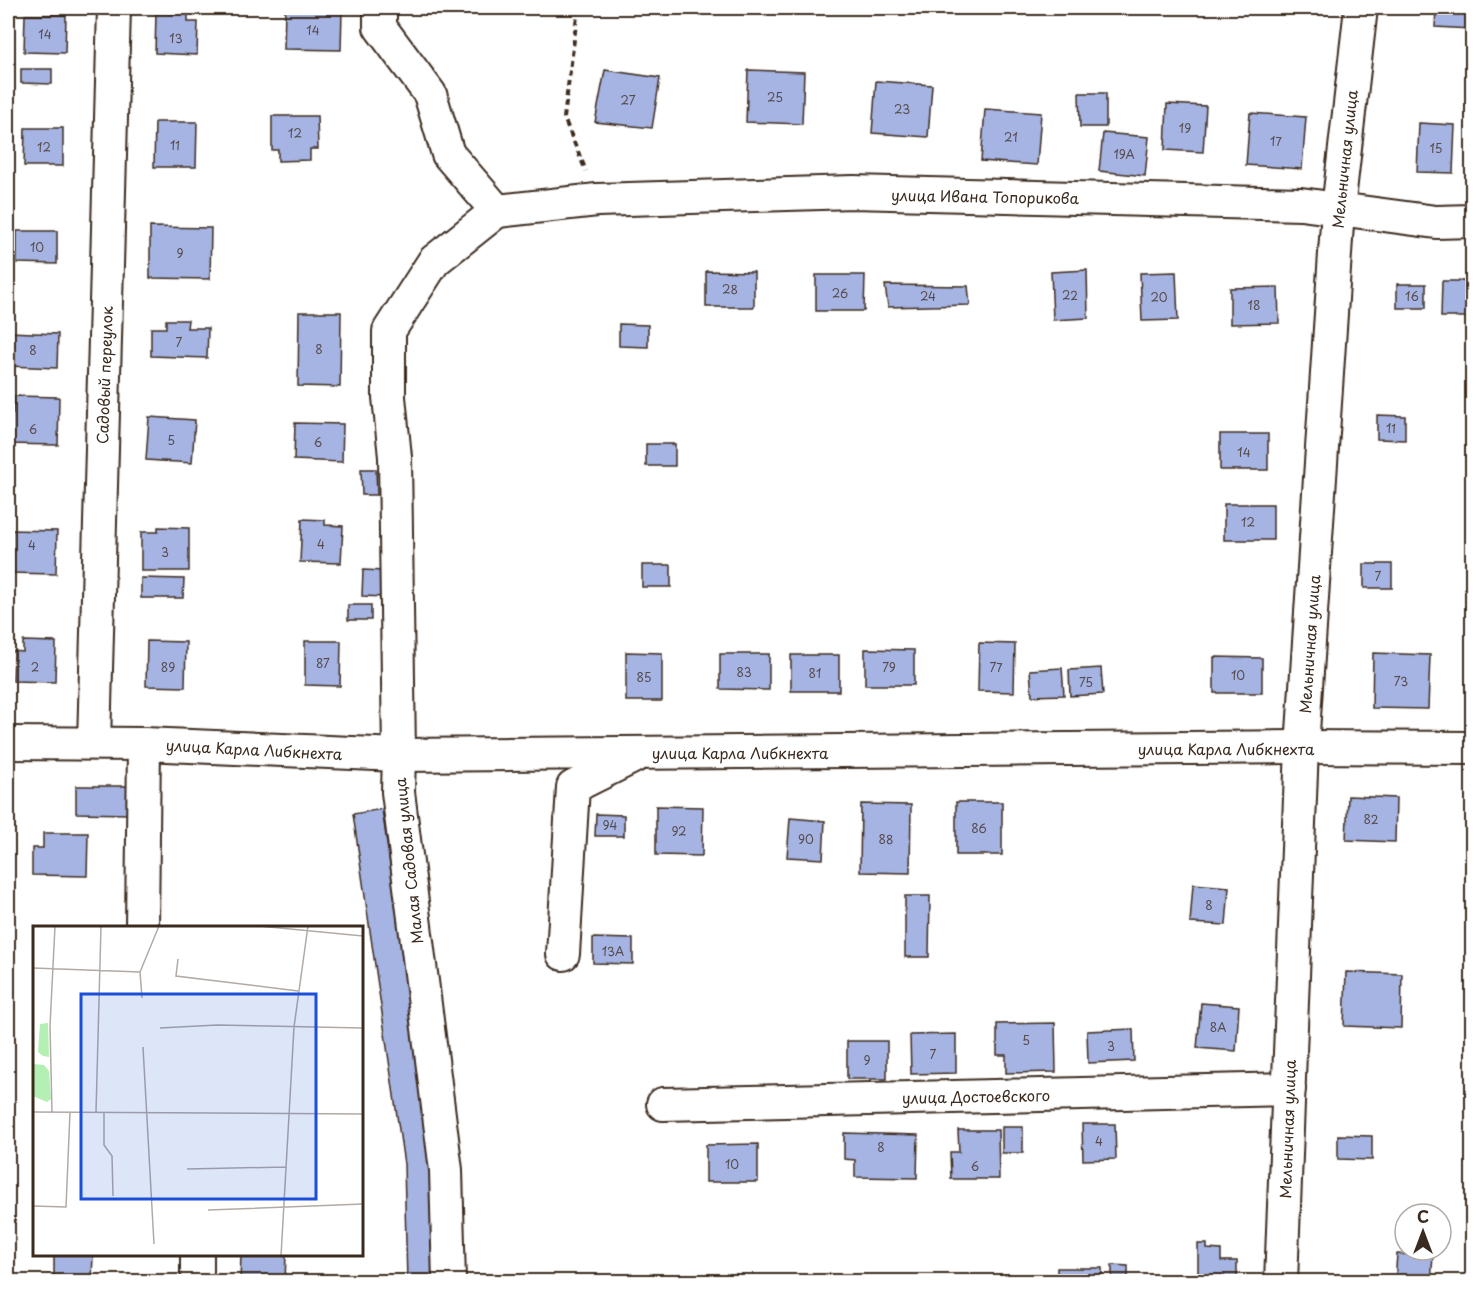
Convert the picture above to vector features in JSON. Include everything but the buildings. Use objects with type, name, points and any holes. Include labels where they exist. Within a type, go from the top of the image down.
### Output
[{"type":"street","name":"Садовый переулок","points":[[94,743],[114,8]]},
{"type":"street","name":"Мельничная улица","points":[[1281,1281],[1302,747],[1338,209],[1361,8]]},
{"type":"street","points":[[380,17],[430,94],[448,153],[497,211]]},
{"type":"street","name":"улица Ивана Топорикова","points":[[497,211],[597,200],[853,192],[1301,204],[1436,222],[1473,221]]},
{"type":"street","name":"Малая Садовая улица","points":[[449,1281],[446,1170],[398,792],[395,457],[388,397],[389,331],[434,261],[497,211]]},
{"type":"street","name":"улица Карла Либкнехта","points":[[8,742],[144,744],[399,755],[1302,747],[1473,748]]},
{"type":"street","points":[[142,926],[144,744]]},
{"type":"street","points":[[563,954],[573,787],[641,753]]},
{"type":"street","name":"улица Достоевского","points":[[663,1104],[1288,1089]]},
{"type":"path","points":[[578,8],[564,118],[597,200]]}]
